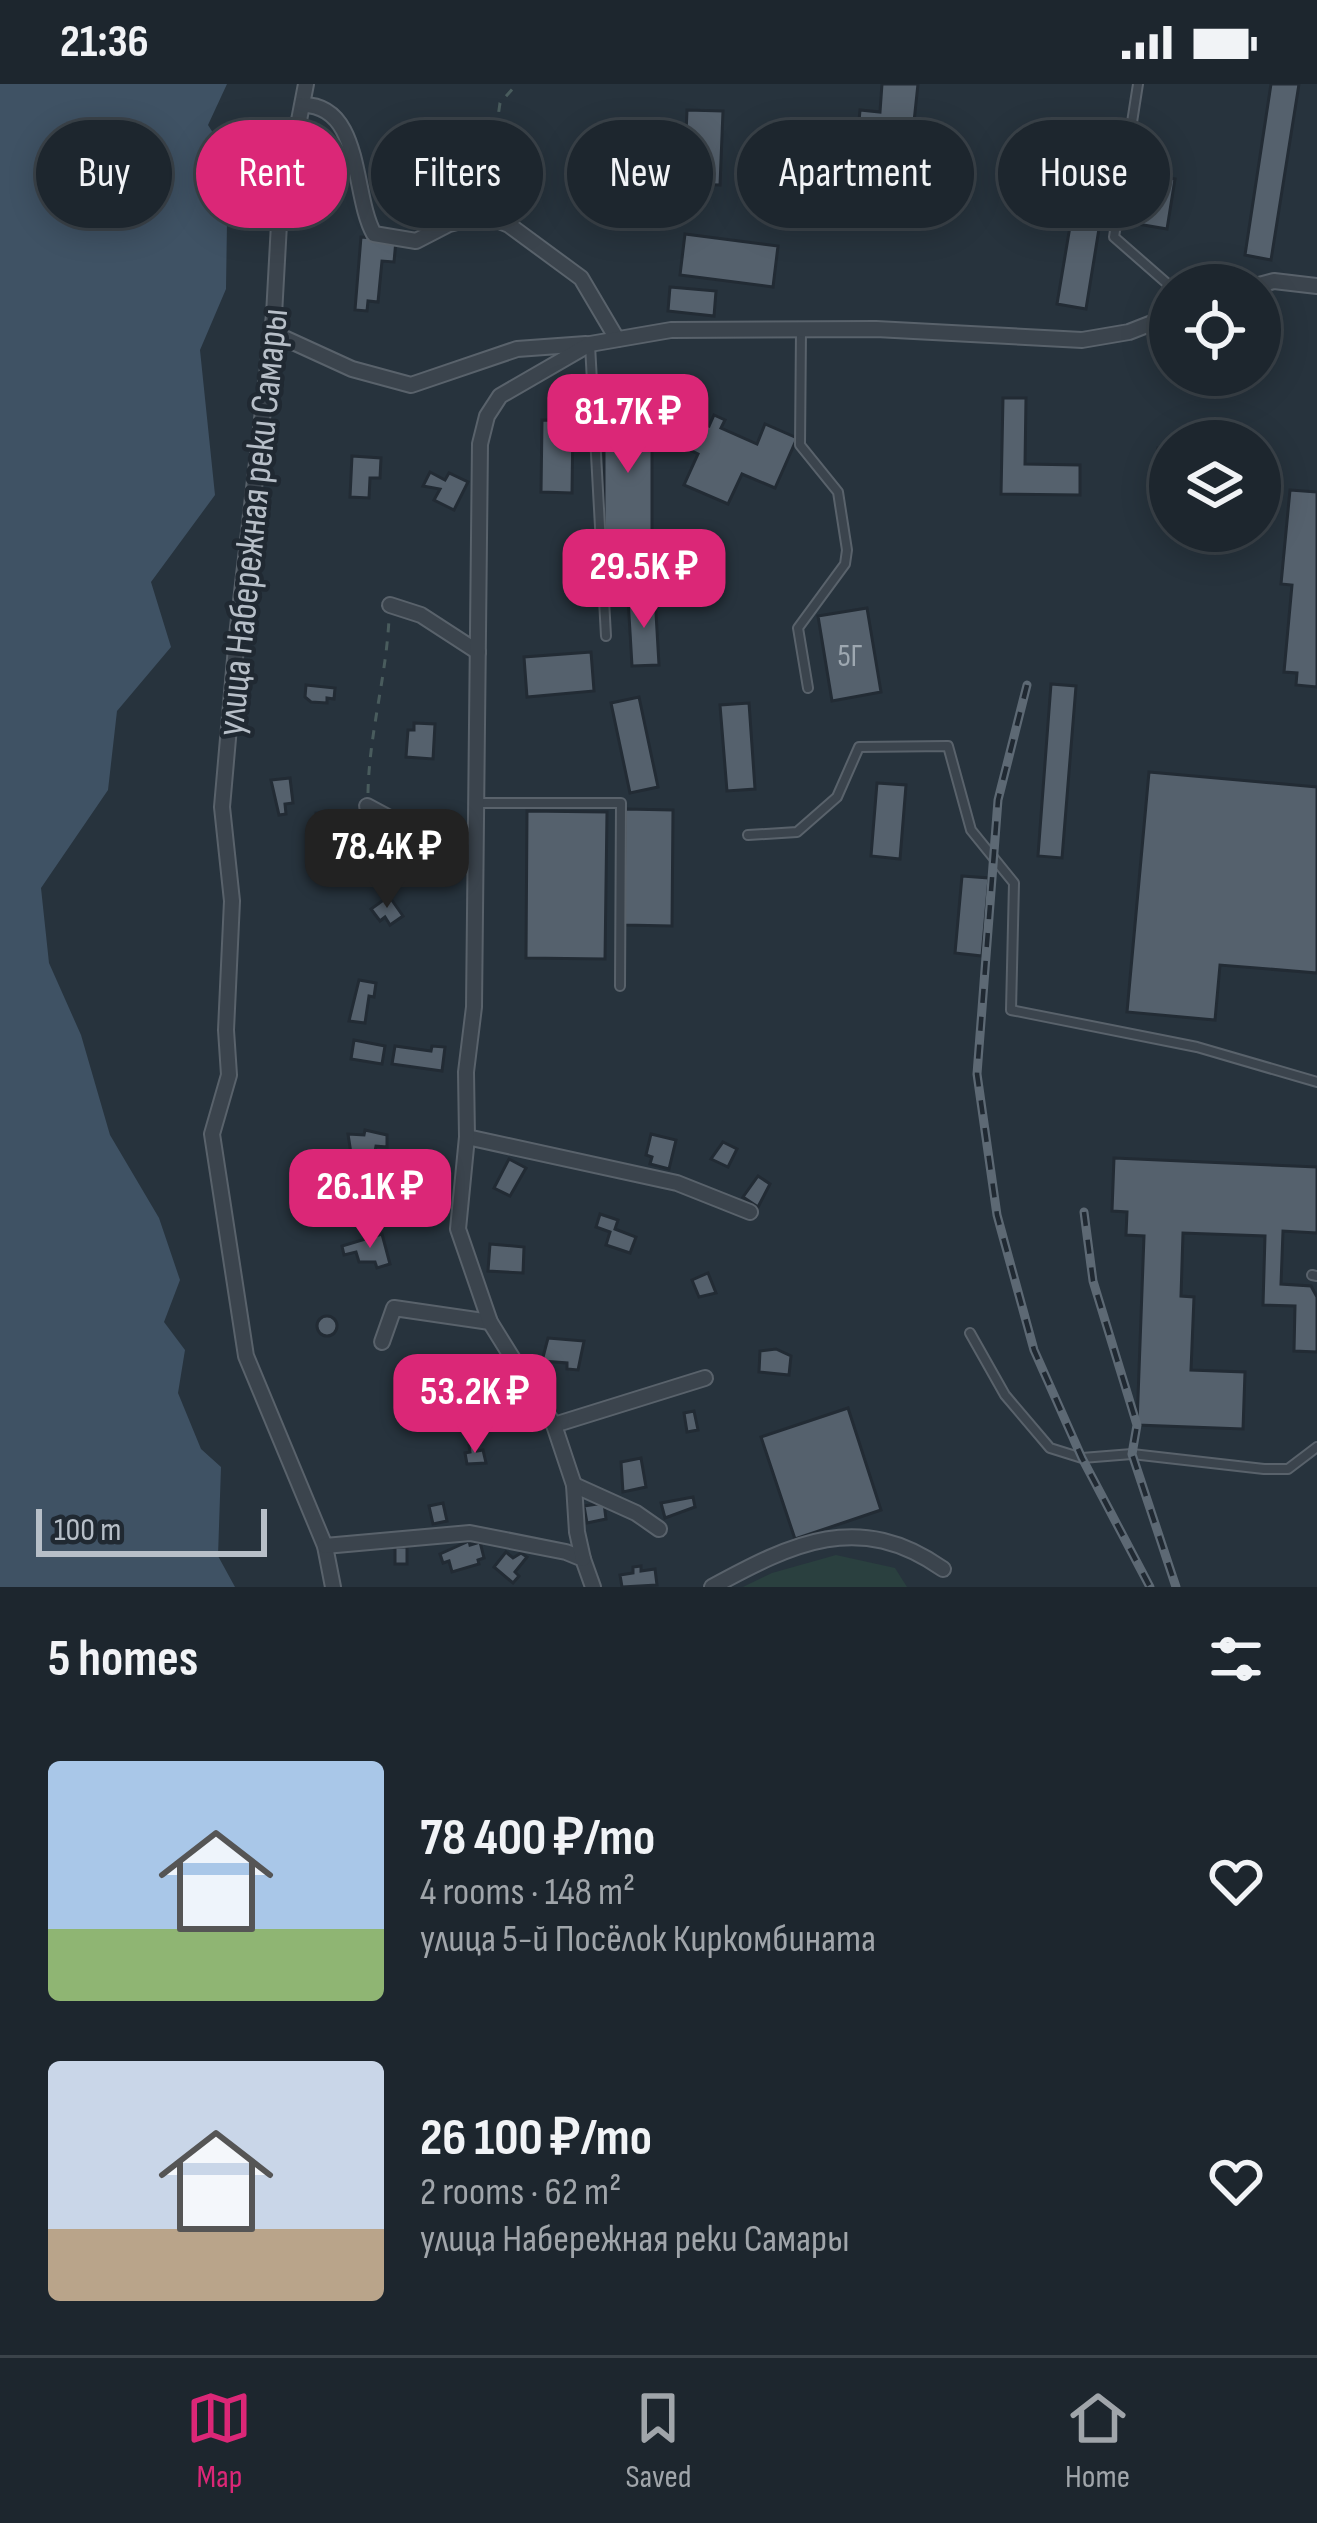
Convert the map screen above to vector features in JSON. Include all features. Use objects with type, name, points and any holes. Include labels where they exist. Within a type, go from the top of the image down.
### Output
[{"type":"street","name":"улица Набережная реки Самары","points":[[306,84],[280,224],[222,807],[232,902],[226,1030],[229,1075],[212,1134],[246,1356],[325,1546],[333,1587]]},
{"type":"street","points":[[303,105],[330,111],[344,128],[365,218],[374,233],[416,241],[441,228]]},
{"type":"street","points":[[513,228],[581,278],[617,339]]},
{"type":"street","points":[[1281,282],[1317,286]]},
{"type":"street","points":[[274,315],[282,337],[352,369],[410,385],[517,349],[590,344],[671,330],[801,329],[1082,340],[1149,324]]},
{"type":"street","points":[[590,344],[500,397],[487,416],[480,444],[477,914],[458,1229],[490,1322],[554,1425],[574,1485],[583,1559],[593,1587]]},
{"type":"street","points":[[390,605],[422,615],[478,652]]},
{"type":"street","points":[[367,806],[421,835],[474,854]]},
{"type":"street","points":[[467,1137],[677,1183],[750,1212]]},
{"type":"street","points":[[382,1342],[394,1308],[490,1322]]},
{"type":"street","points":[[554,1425],[705,1378]]},
{"type":"street","points":[[574,1485],[658,1528]]},
{"type":"street","points":[[325,1546],[470,1533],[583,1559]]},
{"type":"street","points":[[712,1587],[794,1546],[844,1535],[890,1540],[943,1569]]},
{"type":"lane","points":[[1138,84],[1114,237],[1149,268]]},
{"type":"lane","points":[[801,329],[800,445],[838,492],[847,550],[845,564],[798,628],[808,688]]},
{"type":"lane","points":[[590,344],[606,636]]},
{"type":"lane","points":[[748,836],[797,832],[837,797],[859,747],[948,746],[970,830],[1013,883],[1011,1010],[1197,1047],[1317,1082]]},
{"type":"lane","points":[[477,803],[621,803],[620,986]]},
{"type":"lane","points":[[970,1333],[1005,1395],[1049,1448],[1082,1458],[1132,1454],[1288,1469],[1317,1448]]},
{"type":"path","points":[[498,120],[500,103],[517,84]]},
{"type":"path","points":[[367,806],[369,740],[387,658],[390,605]]},
{"type":"green space","points":[[836,1555],[895,1568],[907,1587],[743,1587],[772,1573]]},
{"type":"water","points":[[0,84],[227,84],[210,120],[196,120],[196,228],[227,228],[226,289],[200,350],[215,495],[151,582],[171,647],[117,711],[108,790],[41,888],[49,963],[81,1035],[110,1135],[159,1218],[180,1280],[164,1322],[185,1350],[178,1393],[201,1449],[221,1467],[218,1556],[235,1587],[0,1587]]},
{"type":"building","points":[[882,84],[918,84],[914,120],[859,120],[860,110],[880,112]]},
{"type":"building","points":[[1271,84],[1299,84],[1271,260],[1245,255]]},
{"type":"building","points":[[687,110],[723,111],[720,185],[713,185],[713,120],[687,120]]},
{"type":"building","points":[[1070,228],[1099,228],[1086,309],[1057,304]]},
{"type":"building","points":[[685,234],[778,246],[773,287],[680,275]]},
{"type":"building","points":[[361,237],[396,240],[394,262],[382,261],[378,302],[368,301],[367,311],[355,310]]},
{"type":"building","points":[[670,287],[716,291],[714,316],[668,311]]},
{"type":"building","points":[[1003,398],[1026,398],[1025,464],[1080,465],[1080,495],[1001,494]]},
{"type":"building","points":[[714,415],[725,420],[721,428],[757,444],[765,424],[797,438],[775,488],[742,474],[728,504],[684,485],[698,454],[692,451],[704,424],[709,426]]},
{"type":"building","points":[[604,419],[652,419],[652,534],[604,534]]},
{"type":"building","points":[[542,420],[573,421],[572,493],[541,492]]},
{"type":"building","points":[[352,456],[381,458],[380,478],[370,478],[369,498],[350,497]]},
{"type":"building","points":[[430,472],[445,480],[449,473],[468,482],[454,510],[434,500],[440,489],[423,486]]},
{"type":"building","points":[[1290,490],[1317,492],[1317,687],[1296,685],[1297,673],[1284,672],[1292,585],[1281,584]]},
{"type":"building","points":[[655,596],[659,665],[632,666],[628,598]]},
{"type":"building","points":[[867,608],[881,692],[832,701],[818,616]]},
{"type":"building","points":[[591,652],[594,691],[527,697],[524,657]]},
{"type":"building","points":[[1051,684],[1076,686],[1062,858],[1038,856]]},
{"type":"building","points":[[306,685],[335,688],[334,699],[311,702],[305,697]]},
{"type":"building","points":[[639,697],[658,787],[630,793],[611,703]]},
{"type":"building","points":[[749,703],[755,789],[727,791],[720,705]]},
{"type":"building","points":[[414,723],[435,724],[433,759],[406,757],[408,730],[414,730]]},
{"type":"building","points":[[1149,772],[1317,787],[1317,973],[1220,965],[1215,1020],[1127,1012]]},
{"type":"building","points":[[290,778],[293,803],[285,804],[286,814],[279,815],[271,780]]},
{"type":"building","points":[[877,783],[906,785],[900,859],[871,856]]},
{"type":"building","points":[[625,809],[673,810],[672,926],[624,925]]},
{"type":"building","points":[[338,811],[342,844],[327,845],[325,834],[318,834],[316,813]]},
{"type":"building","points":[[527,811],[607,812],[605,959],[526,958]]},
{"type":"building","points":[[962,876],[989,878],[982,956],[955,953]]},
{"type":"building","points":[[389,896],[403,916],[390,925],[371,909]]},
{"type":"building","points":[[359,980],[376,983],[365,1023],[349,1021]]},
{"type":"building","points":[[354,1040],[385,1046],[382,1064],[351,1059]]},
{"type":"building","points":[[395,1046],[431,1051],[432,1046],[445,1047],[442,1071],[392,1064]]},
{"type":"building","points":[[365,1130],[387,1135],[387,1147],[376,1146],[373,1161],[352,1160],[348,1134],[364,1135]]},
{"type":"building","points":[[651,1134],[676,1140],[669,1169],[650,1164],[652,1157],[646,1155]]},
{"type":"building","points":[[723,1142],[737,1149],[728,1167],[711,1159]]},
{"type":"building","points":[[416,1156],[437,1176],[421,1193],[397,1177]]},
{"type":"building","points":[[1114,1158],[1317,1167],[1317,1233],[1283,1231],[1281,1284],[1311,1286],[1317,1297],[1317,1352],[1294,1351],[1295,1306],[1263,1305],[1265,1236],[1183,1233],[1181,1296],[1194,1297],[1191,1370],[1245,1372],[1243,1429],[1137,1425],[1144,1236],[1126,1235],[1127,1212],[1112,1211]]},
{"type":"building","points":[[509,1159],[526,1168],[510,1196],[494,1188]]},
{"type":"building","points":[[384,1169],[387,1187],[364,1190],[361,1172]]},
{"type":"building","points":[[758,1176],[770,1184],[758,1207],[743,1197]]},
{"type":"building","points":[[600,1214],[618,1220],[615,1229],[636,1237],[630,1253],[606,1245],[610,1232],[596,1227]]},
{"type":"building","points":[[382,1234],[390,1264],[377,1268],[375,1262],[359,1262],[356,1252],[344,1255],[342,1246]]},
{"type":"building","points":[[490,1244],[524,1247],[523,1273],[488,1271]]},
{"type":"building","points":[[708,1273],[716,1293],[699,1297],[692,1280]]},
{"type":"building","points":[[327,1316],[337,1326],[327,1336],[317,1326]]},
{"type":"building","points":[[548,1338],[584,1341],[578,1370],[567,1369],[567,1363],[542,1361]]},
{"type":"building","points":[[776,1349],[791,1356],[789,1375],[759,1372],[760,1351]]},
{"type":"building","points":[[848,1408],[881,1510],[795,1539],[761,1437]]},
{"type":"building","points":[[694,1411],[698,1430],[687,1432],[684,1413]]},
{"type":"building","points":[[475,1443],[477,1451],[483,1450],[486,1463],[467,1464],[465,1453]]},
{"type":"building","points":[[641,1458],[646,1487],[623,1492],[621,1462]]},
{"type":"building","points":[[693,1497],[695,1507],[665,1518],[661,1503]]},
{"type":"building","points":[[443,1503],[447,1521],[433,1524],[429,1506]]},
{"type":"building","points":[[604,1503],[606,1519],[587,1523],[584,1506]]},
{"type":"building","points":[[469,1541],[470,1545],[480,1542],[484,1558],[452,1572],[449,1561],[443,1563],[440,1554]]},
{"type":"building","points":[[395,1547],[407,1547],[407,1564],[395,1564]]},
{"type":"building","points":[[506,1552],[513,1558],[521,1553],[527,1557],[513,1583],[494,1567]]},
{"type":"building","points":[[641,1566],[641,1571],[655,1569],[657,1585],[622,1587],[620,1575]]},
{"type":"railway","points":[[1027,685],[998,800],[977,1074],[997,1215],[1034,1350],[1082,1458],[1150,1587]]},
{"type":"railway","points":[[1084,1212],[1093,1281],[1137,1425],[1132,1454],[1176,1587]]}]
